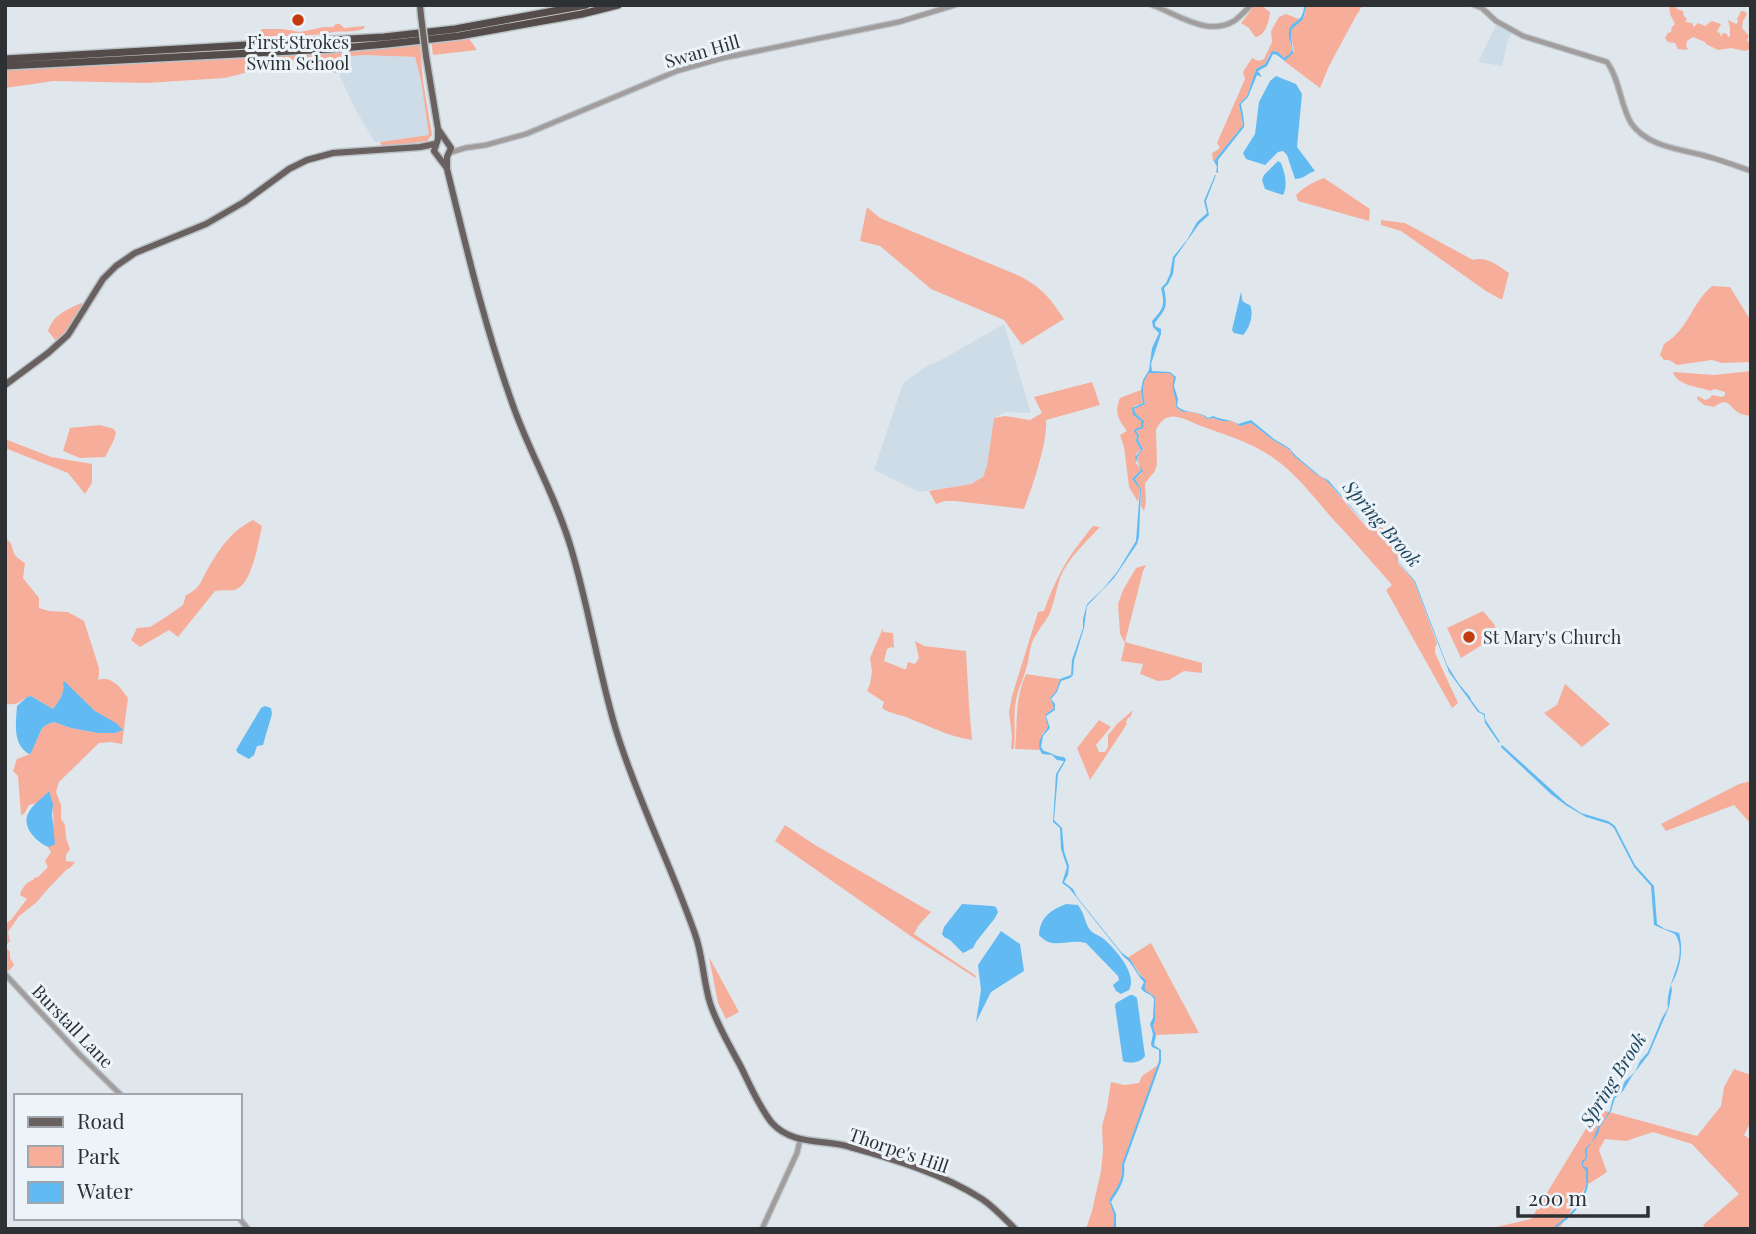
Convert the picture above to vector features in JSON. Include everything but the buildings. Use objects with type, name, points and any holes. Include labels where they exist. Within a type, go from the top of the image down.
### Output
[{"type":"highway","points":[[5,59],[384,37],[454,29],[586,5]]},
{"type":"highway","points":[[5,66],[387,44],[459,36],[618,5]]},
{"type":"main road","points":[[420,5],[438,129],[433,148],[447,169]]},
{"type":"main road","points":[[438,129],[451,149],[447,169],[486,323],[517,416],[550,490],[572,549],[622,750],[698,943],[710,1004],[762,1108],[775,1126],[788,1136],[800,1140]]},
{"type":"main road","points":[[5,386],[48,354],[68,335],[103,279],[135,253],[206,224],[307,160],[333,153],[448,143]]},
{"type":"main road","points":[[420,147],[444,157],[448,154]]},
{"type":"main road","name":"Thorpe's Hill","points":[[800,1140],[850,1147],[939,1176],[980,1198],[1015,1229]]},
{"type":"street","name":"Swan Hill","points":[[448,154],[526,134],[677,71],[723,58],[899,22],[955,5]]},
{"type":"street","points":[[1152,5],[1202,26],[1232,22],[1251,5]]},
{"type":"street","points":[[1474,5],[1519,34],[1607,62],[1613,71],[1629,119],[1640,133],[1650,140],[1751,171]]},
{"type":"street","name":"Swan Hill","points":[[448,143],[465,148]]},
{"type":"street","name":"Burstall Lane","points":[[5,974],[120,1094]]},
{"type":"street","points":[[762,1229],[800,1140]]},
{"type":"shaded area","points":[[1497,23],[1512,33],[1502,66],[1478,62]]},
{"type":"shaded area","points":[[336,57],[415,57],[430,135],[374,141],[339,74]]},
{"type":"shaded area","points":[[1004,324],[1031,413],[1005,412],[994,418],[983,477],[971,484],[920,492],[874,470],[903,383],[927,366]]},
{"type":"green space","points":[[1255,5],[1261,5],[1270,12],[1264,31],[1255,37],[1249,28],[1241,23]]},
{"type":"green space","points":[[1307,5],[1364,5],[1329,66],[1320,88],[1284,61],[1294,51],[1292,29],[1304,17]]},
{"type":"green space","points":[[1669,5],[1675,5],[1683,11],[1687,19],[1685,22],[1692,23],[1694,27],[1698,23],[1705,26],[1712,21],[1721,24],[1717,32],[1721,37],[1723,33],[1730,36],[1728,20],[1736,24],[1741,11],[1744,11],[1747,14],[1742,28],[1749,36],[1747,40],[1750,49],[1718,50],[1693,37],[1687,41],[1688,49],[1678,49],[1675,43],[1668,42],[1665,38],[1675,24]]},
{"type":"green space","points":[[1286,14],[1299,19],[1290,34],[1292,51],[1286,58],[1278,52],[1269,55],[1265,64],[1256,69],[1247,96],[1239,104],[1243,125],[1213,161],[1212,153],[1220,148],[1217,143],[1245,79],[1243,72],[1252,58],[1259,61],[1264,59],[1272,42],[1271,31],[1279,17]]},
{"type":"green space","points":[[336,24],[344,28],[365,28],[326,34],[264,38],[260,31],[283,29],[300,32],[333,27]]},
{"type":"green space","points":[[468,37],[477,50],[433,55],[431,41]]},
{"type":"green space","points":[[420,43],[432,135],[427,141],[390,146],[381,145],[380,142],[429,135],[415,57],[337,57],[339,70],[336,73],[302,58],[225,78],[146,83],[54,81],[5,88],[5,68],[243,57]]},
{"type":"green space","points":[[1324,178],[1370,209],[1369,221],[1298,201],[1296,195],[1299,192]]},
{"type":"green space","points":[[867,207],[880,218],[1022,277],[1046,295],[1064,319],[1022,345],[1004,320],[931,289],[880,246],[860,241]]},
{"type":"green space","points":[[1381,220],[1405,223],[1473,260],[1487,260],[1500,267],[1509,273],[1502,300],[1401,231],[1381,225]]},
{"type":"green space","points":[[1712,286],[1730,287],[1751,321],[1751,362],[1722,363],[1712,360],[1677,365],[1664,360],[1660,355],[1664,344],[1685,324]]},
{"type":"green space","points":[[81,303],[84,305],[70,327],[56,341],[48,331],[53,321]]},
{"type":"green space","points":[[1751,371],[1750,416],[1735,411],[1726,402],[1714,407],[1704,405],[1697,399],[1698,396],[1705,400],[1712,395],[1722,397],[1725,392],[1688,385],[1675,377],[1673,372],[1714,375]]},
{"type":"green space","points":[[1149,373],[1169,373],[1173,376],[1176,407],[1183,412],[1196,413],[1207,419],[1232,421],[1240,426],[1251,423],[1290,450],[1326,480],[1369,530],[1366,524],[1381,527],[1394,536],[1399,545],[1398,563],[1414,581],[1437,643],[1435,653],[1458,703],[1452,708],[1386,590],[1392,585],[1298,479],[1267,453],[1182,418],[1165,419],[1156,430],[1157,464],[1145,483],[1144,511],[1141,506],[1141,489],[1135,479],[1142,473],[1137,457],[1143,449],[1136,431],[1141,429],[1143,420],[1134,409],[1145,404],[1144,384]]},
{"type":"green space","points":[[1092,382],[1100,405],[1046,420],[1042,452],[1024,509],[955,501],[936,504],[929,491],[971,484],[983,477],[994,418],[1005,416],[1030,420],[1042,413],[1034,397]]},
{"type":"green space","points":[[1141,390],[1143,403],[1134,406],[1134,416],[1142,421],[1141,427],[1134,430],[1141,450],[1136,454],[1136,463],[1141,470],[1132,479],[1140,489],[1138,502],[1129,487],[1120,435],[1127,431],[1119,419],[1117,408],[1120,398]]},
{"type":"green space","points":[[100,425],[114,429],[116,433],[105,457],[80,458],[63,451],[70,428]]},
{"type":"green space","points":[[5,439],[51,457],[92,464],[92,483],[85,494],[68,473],[5,448]]},
{"type":"green space","points":[[253,520],[262,526],[254,560],[242,585],[235,590],[215,591],[178,637],[169,630],[140,647],[131,640],[137,628],[150,627],[183,605],[186,595],[198,586],[223,545]]},
{"type":"green space","points":[[1093,526],[1100,527],[1063,571],[1049,615],[1032,643],[1016,700],[1014,749],[1011,749],[1009,712],[1012,696],[1038,612],[1044,611],[1064,566]]},
{"type":"green space","points":[[5,538],[11,543],[16,556],[25,563],[23,578],[39,598],[39,608],[68,612],[84,621],[99,668],[98,680],[111,681],[128,698],[122,744],[99,743],[59,782],[56,792],[70,849],[66,861],[75,862],[37,902],[19,916],[8,932],[10,941],[5,946],[5,924],[27,899],[20,895],[22,890],[48,867],[45,861],[51,852],[47,846],[53,826],[48,792],[38,803],[29,805],[21,815],[18,776],[13,771],[17,759],[30,754],[42,728],[54,722],[98,733],[115,733],[122,730],[95,711],[64,682],[61,697],[53,709],[31,696],[17,703],[5,704]]},
{"type":"green space","points":[[1146,565],[1125,642],[1202,663],[1202,673],[1184,671],[1169,680],[1158,681],[1140,674],[1143,664],[1121,661],[1125,643],[1120,634],[1118,604],[1136,568]]},
{"type":"green space","points":[[1483,611],[1494,624],[1499,636],[1461,658],[1447,628]]},
{"type":"green space","points":[[883,628],[883,632],[893,633],[894,648],[887,649],[884,661],[904,669],[908,662],[915,664],[919,658],[915,641],[924,646],[966,651],[972,740],[885,710],[882,708],[884,702],[867,691],[872,671],[870,658]]},
{"type":"green space","points":[[1026,674],[1060,679],[1050,698],[1054,708],[1045,715],[1048,727],[1042,734],[1040,750],[1015,749],[1018,702]]},
{"type":"green space","points":[[1565,684],[1610,724],[1582,747],[1544,713],[1557,705]]},
{"type":"green space","points":[[1133,710],[1127,724],[1090,780],[1077,748],[1099,720],[1111,727],[1096,745],[1099,752],[1105,752],[1108,735]]},
{"type":"green space","points":[[1751,781],[1751,824],[1734,805],[1666,831],[1661,824],[1739,784]]},
{"type":"green space","points":[[785,825],[931,912],[914,934],[976,978],[912,937],[775,841]]},
{"type":"green space","points":[[1151,943],[1199,1033],[1156,1035],[1153,1026],[1155,997],[1145,990],[1146,980],[1127,958]]},
{"type":"green space","points":[[5,946],[14,965],[9,971],[5,970]]},
{"type":"green space","points":[[709,957],[739,1012],[726,1019],[718,1003]]},
{"type":"green space","points":[[1158,1065],[1122,1164],[1119,1184],[1109,1200],[1114,1215],[1113,1229],[1086,1229],[1101,1171],[1102,1126],[1111,1082],[1125,1085],[1139,1083],[1142,1076]]},
{"type":"green space","points":[[1734,1069],[1751,1075],[1751,1121],[1744,1135],[1751,1140],[1751,1229],[1706,1229],[1703,1225],[1739,1194],[1692,1144],[1653,1132],[1626,1141],[1605,1139],[1599,1150],[1607,1172],[1587,1185],[1559,1229],[1487,1229],[1531,1219],[1598,1109],[1697,1136],[1721,1106],[1724,1087]]},
{"type":"water","points":[[1304,5],[1307,5],[1303,19],[1292,29],[1293,53],[1285,61],[1273,54],[1267,66],[1258,71],[1262,77],[1257,75],[1248,97],[1241,104],[1244,127],[1218,160],[1218,173],[1216,172],[1214,161],[1243,125],[1239,104],[1247,96],[1256,69],[1265,64],[1272,51],[1278,52],[1284,58],[1291,52],[1290,29],[1301,17]]},
{"type":"water","points":[[1276,76],[1296,84],[1302,94],[1297,147],[1315,171],[1304,177],[1295,179],[1287,155],[1283,151],[1278,152],[1265,165],[1246,159],[1243,153],[1255,134],[1259,102],[1270,81]]},
{"type":"water","points":[[1278,161],[1284,171],[1283,195],[1265,189],[1262,180]]},
{"type":"water","points":[[1216,175],[1206,201],[1209,215],[1199,224],[1175,258],[1173,274],[1164,288],[1165,307],[1155,323],[1155,326],[1161,329],[1161,334],[1151,364],[1152,371],[1170,372],[1176,377],[1174,386],[1177,406],[1196,413],[1183,412],[1176,407],[1173,376],[1169,373],[1149,373],[1143,388],[1145,404],[1134,409],[1144,421],[1143,428],[1136,431],[1143,449],[1137,457],[1143,471],[1135,479],[1141,489],[1137,544],[1114,578],[1087,606],[1084,628],[1074,661],[1073,675],[1061,681],[1051,699],[1055,710],[1046,716],[1050,728],[1043,736],[1041,747],[1044,751],[1066,760],[1058,774],[1054,820],[1062,828],[1064,851],[1069,866],[1064,882],[1073,889],[1121,952],[1130,959],[1146,980],[1145,990],[1155,997],[1154,1045],[1161,1050],[1161,1062],[1124,1165],[1123,1180],[1111,1202],[1116,1214],[1116,1229],[1113,1229],[1114,1215],[1109,1200],[1117,1188],[1122,1164],[1159,1061],[1159,1050],[1151,1044],[1153,1034],[1150,1024],[1154,999],[1141,988],[1144,982],[1130,962],[1124,957],[1069,888],[1062,883],[1067,867],[1061,849],[1060,828],[1053,822],[1056,774],[1064,761],[1042,754],[1039,743],[1048,727],[1045,715],[1054,708],[1050,698],[1060,679],[1071,675],[1072,660],[1083,628],[1087,604],[1117,572],[1136,541],[1140,489],[1132,479],[1141,470],[1135,457],[1141,450],[1134,431],[1141,427],[1141,421],[1133,415],[1132,408],[1143,403],[1141,390],[1143,380],[1149,370],[1152,348],[1159,333],[1153,327],[1152,321],[1162,306],[1161,288],[1170,274],[1173,257],[1197,222],[1207,213],[1204,201]]},
{"type":"water","points":[[1241,292],[1243,300],[1250,305],[1252,312],[1243,335],[1232,330]]},
{"type":"water","points":[[1202,415],[1232,421],[1207,419]]},
{"type":"water","points":[[1251,420],[1289,448],[1328,480],[1367,525],[1326,480],[1316,474],[1294,456],[1290,450],[1273,440],[1251,423],[1240,426],[1232,421],[1238,424]]},
{"type":"water","points":[[1384,545],[1415,581],[1447,665],[1480,712],[1485,714],[1485,719],[1499,743],[1485,723],[1484,715],[1478,712],[1449,672],[1414,581]]},
{"type":"water","points":[[64,681],[95,711],[123,730],[98,733],[54,722],[42,728],[29,754],[17,739],[17,706],[31,696],[53,709],[62,694]]},
{"type":"water","points":[[261,708],[271,708],[272,714],[263,745],[257,746],[254,755],[249,759],[236,750]]},
{"type":"water","points":[[1502,745],[1566,803],[1581,813],[1608,821],[1615,826],[1635,865],[1654,886],[1657,924],[1679,933],[1681,946],[1680,960],[1672,983],[1680,952],[1679,943],[1675,934],[1654,925],[1651,886],[1634,867],[1614,828],[1586,817],[1552,795],[1501,747]]},
{"type":"water","points":[[49,791],[53,804],[55,844],[49,847],[31,833],[27,817],[31,809]]},
{"type":"water","points":[[962,904],[992,906],[996,907],[998,912],[973,948],[963,953],[942,934],[944,927]]},
{"type":"water","points":[[1066,904],[1078,905],[1090,930],[1104,939],[1119,955],[1128,969],[1131,984],[1129,990],[1121,994],[1116,991],[1113,985],[1119,980],[1118,976],[1086,943],[1055,943],[1044,940],[1039,935],[1047,915]]},
{"type":"water","points":[[1001,931],[1020,944],[1024,971],[991,992],[976,1022],[981,990],[978,965]]},
{"type":"water","points":[[1671,986],[1669,1007],[1649,1054],[1615,1098],[1611,1111],[1598,1134],[1587,1149],[1587,1158],[1583,1163],[1583,1166],[1588,1168],[1586,1184],[1586,1171],[1582,1166],[1582,1161],[1586,1158],[1585,1149],[1592,1142],[1598,1127],[1610,1110],[1613,1098],[1648,1052],[1668,1008]]},
{"type":"water","points":[[1130,995],[1137,998],[1145,1056],[1132,1063],[1123,1061],[1115,1006]]},
{"type":"waterway","name":"Spring Brook","points":[[1554,1229],[1577,1206],[1587,1185]]},
{"type":"place","name":"First Strokes Swim School","points":[[298,20]]},
{"type":"place","name":"St Mary's Church","points":[[1469,637]]}]
